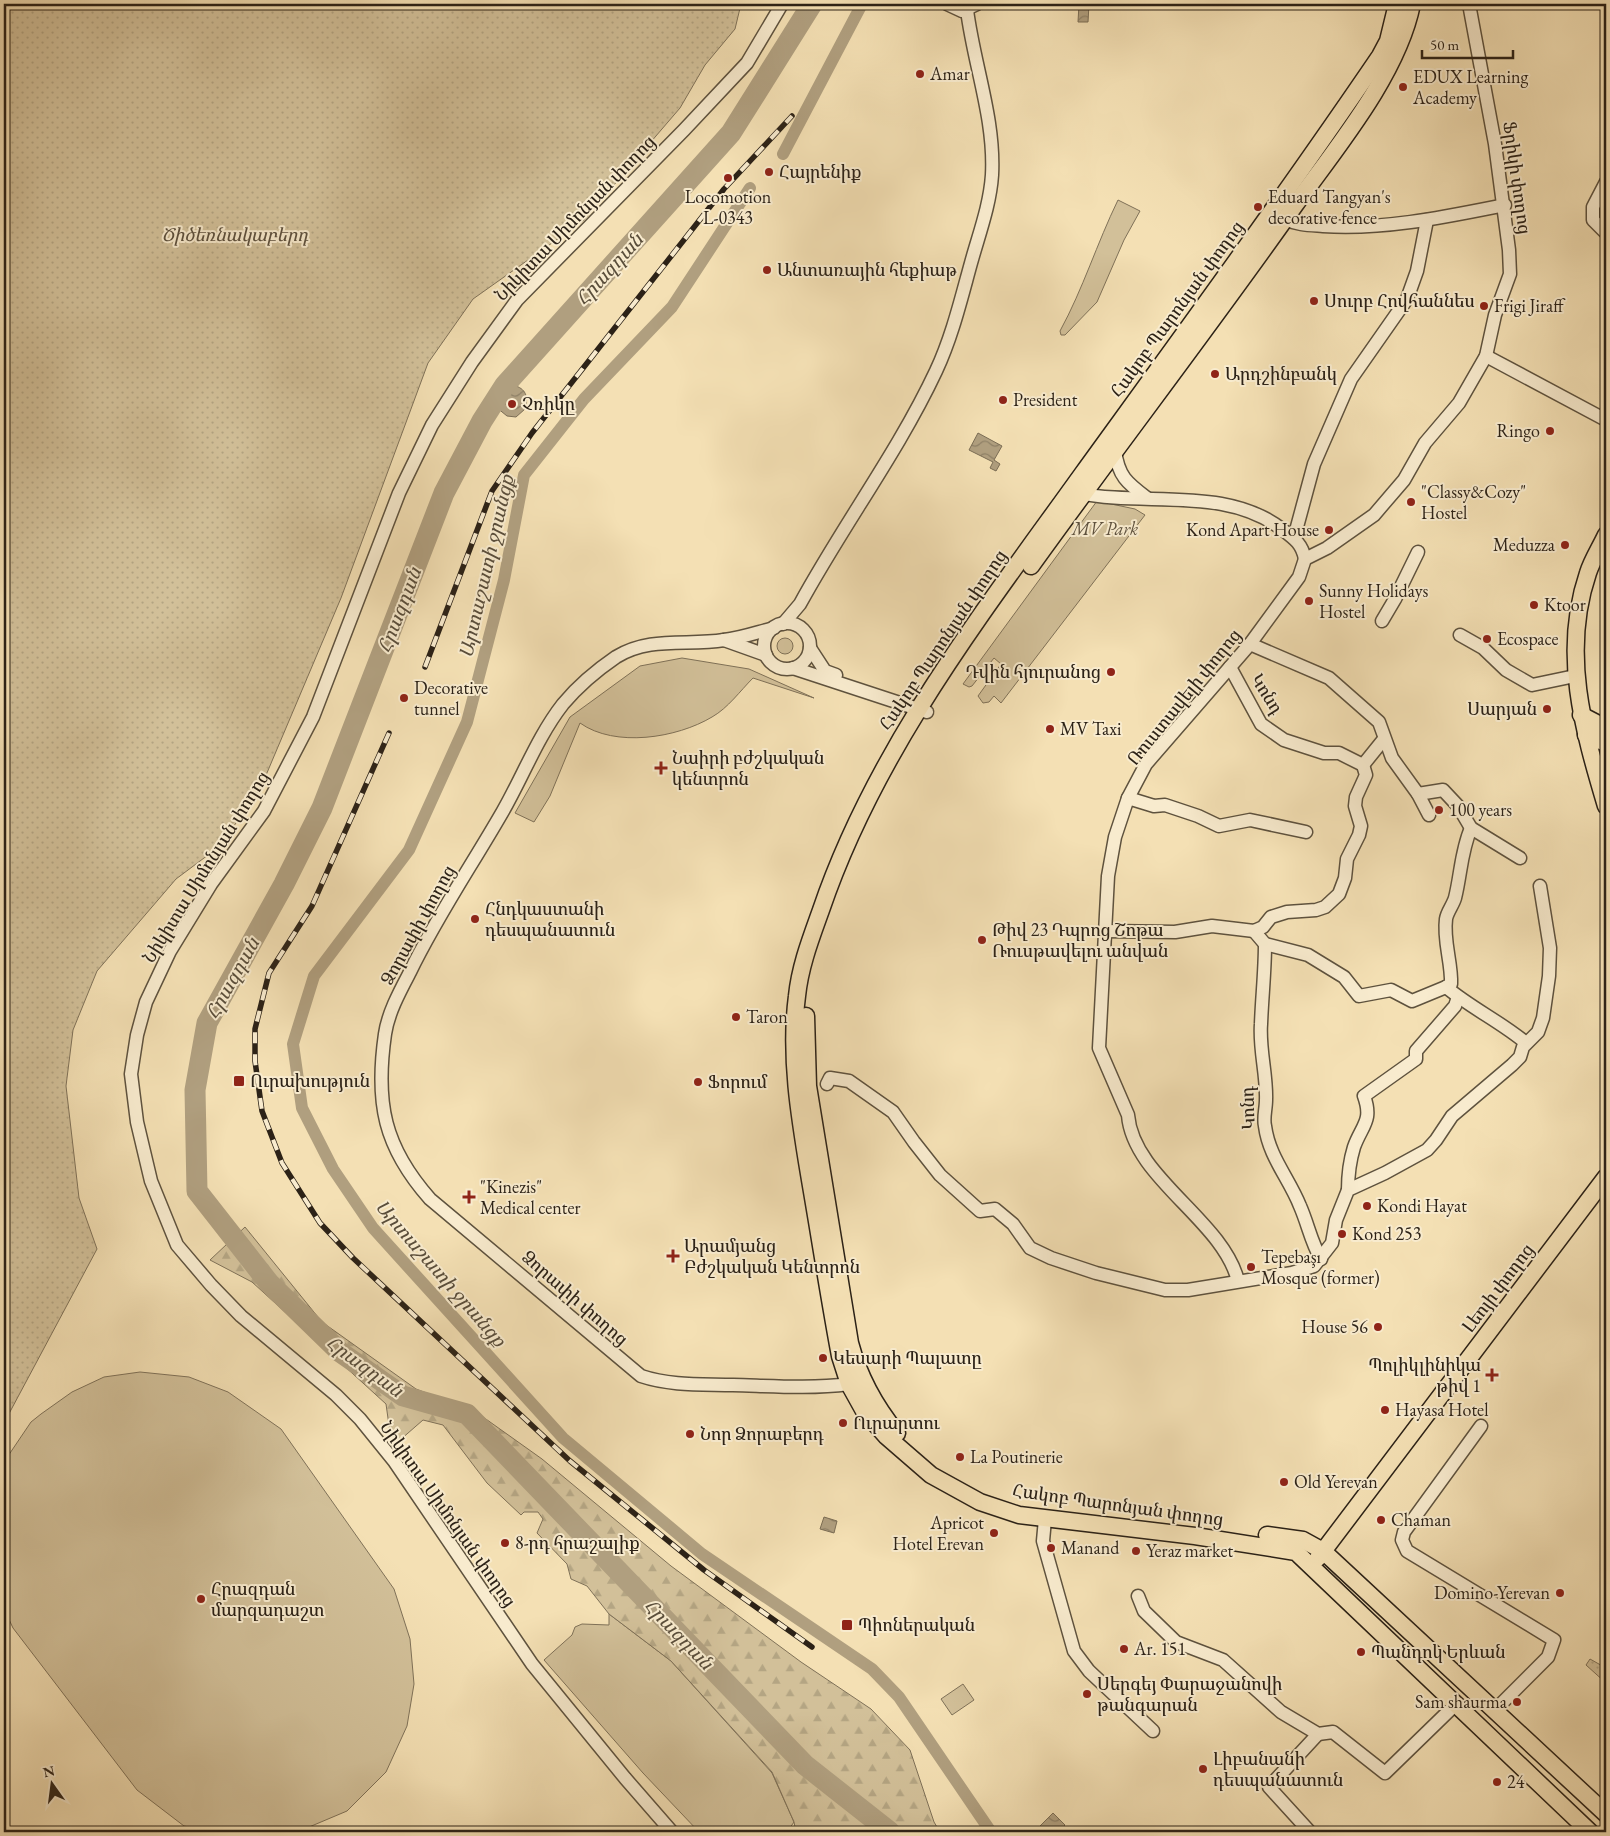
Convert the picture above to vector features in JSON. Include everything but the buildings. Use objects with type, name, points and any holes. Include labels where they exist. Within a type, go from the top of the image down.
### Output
[{"type":"main road","name":"Հակոբ Պարոնյան փողոց","points":[[1397,4],[1388,41],[1380,56],[1077,492],[924,708],[881,774],[835,867],[800,975],[796,999],[794,1044],[806,1160],[840,1356],[849,1384],[864,1411],[886,1436],[931,1475],[980,1502],[1019,1515],[1285,1549],[1296,1552],[1312,1565],[1590,1832]]},
{"type":"main road","name":"Հակոբ Պարոնյան փողոց","points":[[1412,4],[1401,42],[1383,77],[1286,219],[1115,450],[1077,492],[1064,520],[1002,606],[924,708],[828,906],[816,950],[808,992],[805,1024],[808,1086],[846,1324],[852,1349],[874,1402],[900,1437],[940,1471],[978,1492],[1026,1506],[1303,1540],[1323,1551],[1606,1814]]},
{"type":"main road","points":[[1606,536],[1588,572],[1580,603],[1574,646],[1575,676],[1581,715],[1606,806]]},
{"type":"main road","points":[[1581,715],[1606,728]]},
{"type":"main road","points":[[1586,735],[1606,743]]},
{"type":"main road","name":"Լեոյի փողոց","points":[[1312,1565],[1606,1177]]},
{"type":"street","name":"Նիկիտա Սիմոնյան փողոց","points":[[672,1832],[625,1778],[532,1664],[394,1461],[360,1418],[336,1395],[241,1316],[211,1285],[177,1245],[151,1181],[137,1122],[131,1074],[146,1002],[170,951],[211,884],[264,812],[313,717],[399,493],[432,425],[472,362],[517,300],[747,63],[782,4]]},
{"type":"street","points":[[766,655],[766,640],[800,604],[918,406],[937,370],[953,327],[980,233],[988,204],[992,175],[991,145],[972,7],[957,10],[947,4]]},
{"type":"street","name":"Ֆրիկի փողոց","points":[[1469,4],[1505,204],[1510,274],[1495,315],[1486,356]]},
{"type":"street","points":[[1606,182],[1593,207],[1592,220],[1606,233]]},
{"type":"street","points":[[1286,219],[1303,224],[1350,227],[1427,220],[1505,204]]},
{"type":"street","points":[[1294,538],[1314,464],[1351,379],[1407,299],[1422,252],[1427,220]]},
{"type":"street","points":[[1077,492],[1239,506],[1271,520],[1294,538],[1302,546],[1305,559],[1327,548],[1374,515],[1404,480],[1425,444],[1459,403],[1486,356],[1606,420]]},
{"type":"street","points":[[1115,450],[1116,463],[1125,481],[1147,498]]},
{"type":"street","points":[[1382,620],[1418,552]]},
{"type":"street","name":"Ռուստավելի փողոց","points":[[1238,1281],[1235,1267],[1203,1221],[1181,1203],[1138,1146],[1128,1116],[1099,1048],[1108,876],[1115,837],[1128,798],[1146,764],[1250,644],[1299,577],[1305,559]]},
{"type":"street","points":[[800,604],[800,628],[807,636],[810,648],[825,671],[924,708]]},
{"type":"street","points":[[724,640],[779,626],[800,628]]},
{"type":"street","points":[[1460,635],[1483,648],[1506,670],[1532,685],[1575,676]]},
{"type":"street","points":[[724,640],[766,655],[777,667],[793,668],[924,708]]},
{"type":"street","name":"Ձորափի փողոց","points":[[724,640],[651,644],[634,649],[617,657],[595,672],[562,705],[503,811],[426,939],[399,993],[386,1031],[382,1078],[383,1108],[393,1146],[414,1180],[430,1199],[641,1376],[661,1383],[686,1384],[820,1388],[849,1384]]},
{"type":"street","points":[[1250,644],[1329,678],[1379,722],[1392,758],[1418,794],[1429,815]]},
{"type":"street","points":[[793,668],[803,663],[810,648]]},
{"type":"street","name":"Կոնդ","points":[[1230,667],[1261,724],[1284,740],[1324,753],[1338,753],[1363,766]]},
{"type":"street","points":[[1104,931],[1175,932],[1212,926],[1254,930],[1263,927],[1271,917],[1325,907],[1338,894],[1345,878],[1347,859],[1359,835],[1360,826],[1355,806],[1356,797],[1366,775],[1363,766],[1384,739]]},
{"type":"street","points":[[1418,794],[1443,790],[1458,806],[1471,828],[1520,858]]},
{"type":"street","points":[[1128,798],[1154,806],[1165,805],[1198,816],[1219,826],[1250,820],[1306,832]]},
{"type":"street","points":[[1254,930],[1265,944],[1308,955],[1344,977],[1359,996],[1391,990],[1412,1002],[1446,987],[1451,984],[1452,973],[1447,954],[1446,920],[1454,900],[1460,863],[1471,828]]},
{"type":"street","points":[[1348,1190],[1385,1174],[1427,1150],[1452,1116],[1520,1057],[1526,1043],[1538,1032],[1543,1018],[1549,976],[1548,932],[1540,886]]},
{"type":"street","name":"Կոնդ","points":[[1265,944],[1265,985],[1260,1025],[1266,1101],[1264,1125],[1272,1156],[1300,1205],[1321,1259]]},
{"type":"street","points":[[1446,987],[1458,997],[1499,1022],[1526,1043]]},
{"type":"street","points":[[827,1084],[830,1078],[849,1081],[893,1112],[914,1142],[956,1190],[980,1211],[995,1209],[1013,1224],[1030,1248],[1096,1273],[1165,1290],[1188,1290],[1292,1273],[1314,1266],[1321,1259],[1332,1243],[1336,1220],[1348,1190],[1354,1147],[1365,1128],[1369,1114],[1364,1096],[1416,1059],[1416,1052],[1455,1006],[1458,997]]},
{"type":"street","points":[[1481,1426],[1404,1532],[1402,1540],[1408,1551],[1554,1640],[1548,1657],[1495,1710]]},
{"type":"street","points":[[1045,1519],[1043,1541],[1074,1651],[1089,1671],[1153,1731]]},
{"type":"street","points":[[1138,1596],[1144,1611],[1176,1642],[1222,1660],[1281,1712],[1318,1734],[1333,1732],[1385,1773],[1456,1704]]},
{"type":"street","points":[[1310,1832],[1269,1787],[1318,1734]]},
{"type":"green space","name":"Ծիծեռնակաբերդ","points":[[4,4],[741,4],[735,29],[705,65],[680,108],[583,221],[473,299],[428,363],[341,598],[261,787],[220,846],[176,879],[97,971],[73,1030],[66,1086],[79,1198],[97,1249],[4,1423]]},
{"type":"green space","points":[[1118,200],[1140,211],[1124,240],[1097,302],[1065,335],[1061,335],[1060,331],[1076,299]]},
{"type":"green space","name":"MV Park","points":[[1097,501],[1135,509],[1145,515],[1001,703],[994,696],[989,702],[983,703],[978,696],[1001,664],[994,658],[972,686],[969,687],[963,684]]},
{"type":"green space","points":[[782,638],[788,638],[793,643],[791,652],[782,654],[777,649],[777,643]]},
{"type":"green space","points":[[682,658],[749,669],[814,698],[753,678],[729,704],[712,717],[682,730],[664,735],[628,738],[610,736],[594,731],[580,723],[550,796],[534,822],[515,813],[570,717],[640,666]]},
{"type":"green space","points":[[245,1227],[322,1322],[416,1389],[476,1412],[542,1459],[671,1566],[801,1662],[871,1709],[910,1750],[934,1822],[940,1832],[796,1832],[794,1822],[772,1772],[671,1661],[609,1614],[587,1586],[571,1579],[567,1564],[537,1533],[543,1519],[538,1512],[524,1512],[521,1515],[487,1483],[443,1425],[423,1420],[392,1447],[386,1404],[252,1282],[210,1260]]},
{"type":"green space","name":"Հրազդան մարզադաշտ","points":[[140,1372],[189,1377],[228,1392],[281,1429],[394,1589],[410,1639],[414,1684],[407,1726],[386,1772],[347,1811],[302,1830],[288,1832],[214,1832],[184,1826],[137,1790],[13,1628],[4,1609],[4,1467],[8,1456],[31,1422],[72,1392],[104,1377]]},
{"type":"green space","points":[[609,1614],[671,1661],[772,1773],[794,1822],[787,1832],[699,1832],[643,1773],[544,1660],[572,1635],[575,1627],[582,1624],[609,1625]]},
{"type":"green space","points":[[1590,1659],[1606,1668],[1606,1683],[1586,1665]]},
{"type":"green space","points":[[963,1684],[974,1700],[952,1715],[941,1699]]},
{"type":"water","points":[[1079,4],[1089,4],[1088,22],[1078,22]]},
{"type":"water","name":"Չռիկը","points":[[516,386],[526,395],[525,409],[516,417],[507,416],[496,407],[507,388]]},
{"type":"water","points":[[978,433],[1002,446],[994,460],[1000,464],[996,471],[990,468],[993,462],[969,450]]},
{"type":"water","points":[[824,1517],[837,1521],[834,1533],[820,1529]]},
{"type":"water","points":[[1053,1813],[1065,1825],[1058,1832],[1034,1832]]},
{"type":"waterway","name":"Հրազդան","points":[[812,4],[731,133],[505,385],[482,421],[444,493],[322,808],[284,884],[207,1023],[195,1090],[197,1191],[269,1283],[340,1352],[403,1396],[467,1414],[805,1765],[890,1832]]},
{"type":"waterway","points":[[783,154],[862,4]]},
{"type":"waterway","name":"Արտաշատի ջրանցք","points":[[750,188],[672,307],[584,399],[524,475],[504,580],[467,722],[409,850],[314,976],[293,1044],[302,1108],[333,1169],[373,1228],[563,1438],[702,1554],[872,1669],[899,1697],[991,1832]]},
{"type":"railway","points":[[425,667],[492,491],[532,433],[724,189],[792,116]]},
{"type":"railway","points":[[389,733],[312,906],[269,973],[255,1029],[255,1061],[262,1111],[282,1163],[320,1223],[353,1258],[570,1461],[704,1570],[812,1647]]},
{"type":"place","name":"Amar","points":[[920,74]]},
{"type":"place","name":"EDUX Learning Academy","points":[[1403,87]]},
{"type":"place","name":"Հայրենիք","points":[[769,172]]},
{"type":"place","name":"Locomotion L-0343","points":[[728,178]]},
{"type":"place","name":"Eduard Tangyan's decorative fence","points":[[1258,207]]},
{"type":"place","name":"Անտառային հեքիաթ","points":[[767,270]]},
{"type":"place","name":"Սուրբ Հովհաննես","points":[[1314,301]]},
{"type":"place","name":"Frigi Jiraff","points":[[1484,306]]},
{"type":"place","name":"Արդշինբանկ","points":[[1215,374]]},
{"type":"place","name":"President","points":[[1003,400]]},
{"type":"place","name":"Չռիկը","points":[[512,404]]},
{"type":"place","name":"Ringo","points":[[1550,431]]},
{"type":"place","name":"\"Classy&Cozy\" Hostel","points":[[1411,502]]},
{"type":"place","name":"Kond Apart House","points":[[1329,530]]},
{"type":"place","name":"Meduzza","points":[[1565,545]]},
{"type":"place","name":"Sunny Holidays Hostel","points":[[1309,601]]},
{"type":"place","name":"Ktoor","points":[[1534,605]]},
{"type":"place","name":"Ecospace","points":[[1487,639]]},
{"type":"place","name":"Դվին հյուրանոց","points":[[1111,672]]},
{"type":"place","name":"Decorative tunnel","points":[[404,698]]},
{"type":"place","name":"Սարյան","points":[[1547,709]]},
{"type":"place","name":"MV Taxi","points":[[1050,729]]},
{"type":"place","name":"Նաիրի բժշկական կենտրոն","points":[[661,768]]},
{"type":"place","name":"100 years","points":[[1439,810]]},
{"type":"place","name":"Հնդկաստանի դեսպանատուն","points":[[475,919]]},
{"type":"place","name":"Թիվ 23 Դպրոց Շոթա Ռուսթավելու անվան","points":[[982,940]]},
{"type":"place","name":"Taron","points":[[736,1017]]},
{"type":"place","name":"Ուրախություն","points":[[239,1081]]},
{"type":"place","name":"Ֆորում","points":[[698,1082]]},
{"type":"place","name":"\"Kinezis\" Medical center","points":[[469,1197]]},
{"type":"place","name":"Kondi Hayat","points":[[1367,1206]]},
{"type":"place","name":"Kond 253","points":[[1342,1234]]},
{"type":"place","name":"Արամյանց Բժշկական Կենտրոն","points":[[673,1256]]},
{"type":"place","name":"Tepebaşı Mosque (former)","points":[[1251,1267]]},
{"type":"place","name":"House 56","points":[[1378,1327]]},
{"type":"place","name":"Կեսարի Պալատը","points":[[823,1358]]},
{"type":"place","name":"Պոլիկլինիկա թիվ 1","points":[[1492,1375]]},
{"type":"place","name":"Hayasa Hotel","points":[[1385,1410]]},
{"type":"place","name":"Ուրարտու","points":[[843,1423]]},
{"type":"place","name":"Նոր Ձորաբերդ","points":[[690,1434]]},
{"type":"place","name":"La Poutinerie","points":[[960,1457]]},
{"type":"place","name":"Old Yerevan","points":[[1284,1482]]},
{"type":"place","name":"Chaman","points":[[1381,1520]]},
{"type":"place","name":"Apricot Hotel Erevan","points":[[994,1533]]},
{"type":"place","name":"8-րդ հրաշալիք","points":[[505,1543]]},
{"type":"place","name":"Manand","points":[[1051,1548]]},
{"type":"place","name":"Yeraz market","points":[[1136,1551]]},
{"type":"place","name":"Domino-Yerevan","points":[[1560,1593]]},
{"type":"place","name":"Հրազդան մարզադաշտ","points":[[201,1599]]},
{"type":"place","name":"Պիոներական","points":[[847,1625]]},
{"type":"place","name":"Ar. 151","points":[[1124,1649]]},
{"type":"place","name":"Պանդոկ Երևան","points":[[1361,1652]]},
{"type":"place","name":"Սերգեյ Փարաջանովի թանգարան","points":[[1087,1694]]},
{"type":"place","name":"Sam shaurma","points":[[1517,1702]]},
{"type":"place","name":"Լիբանանի դեսպանատուն","points":[[1203,1769]]},
{"type":"place","name":"24","points":[[1497,1782]]}]
